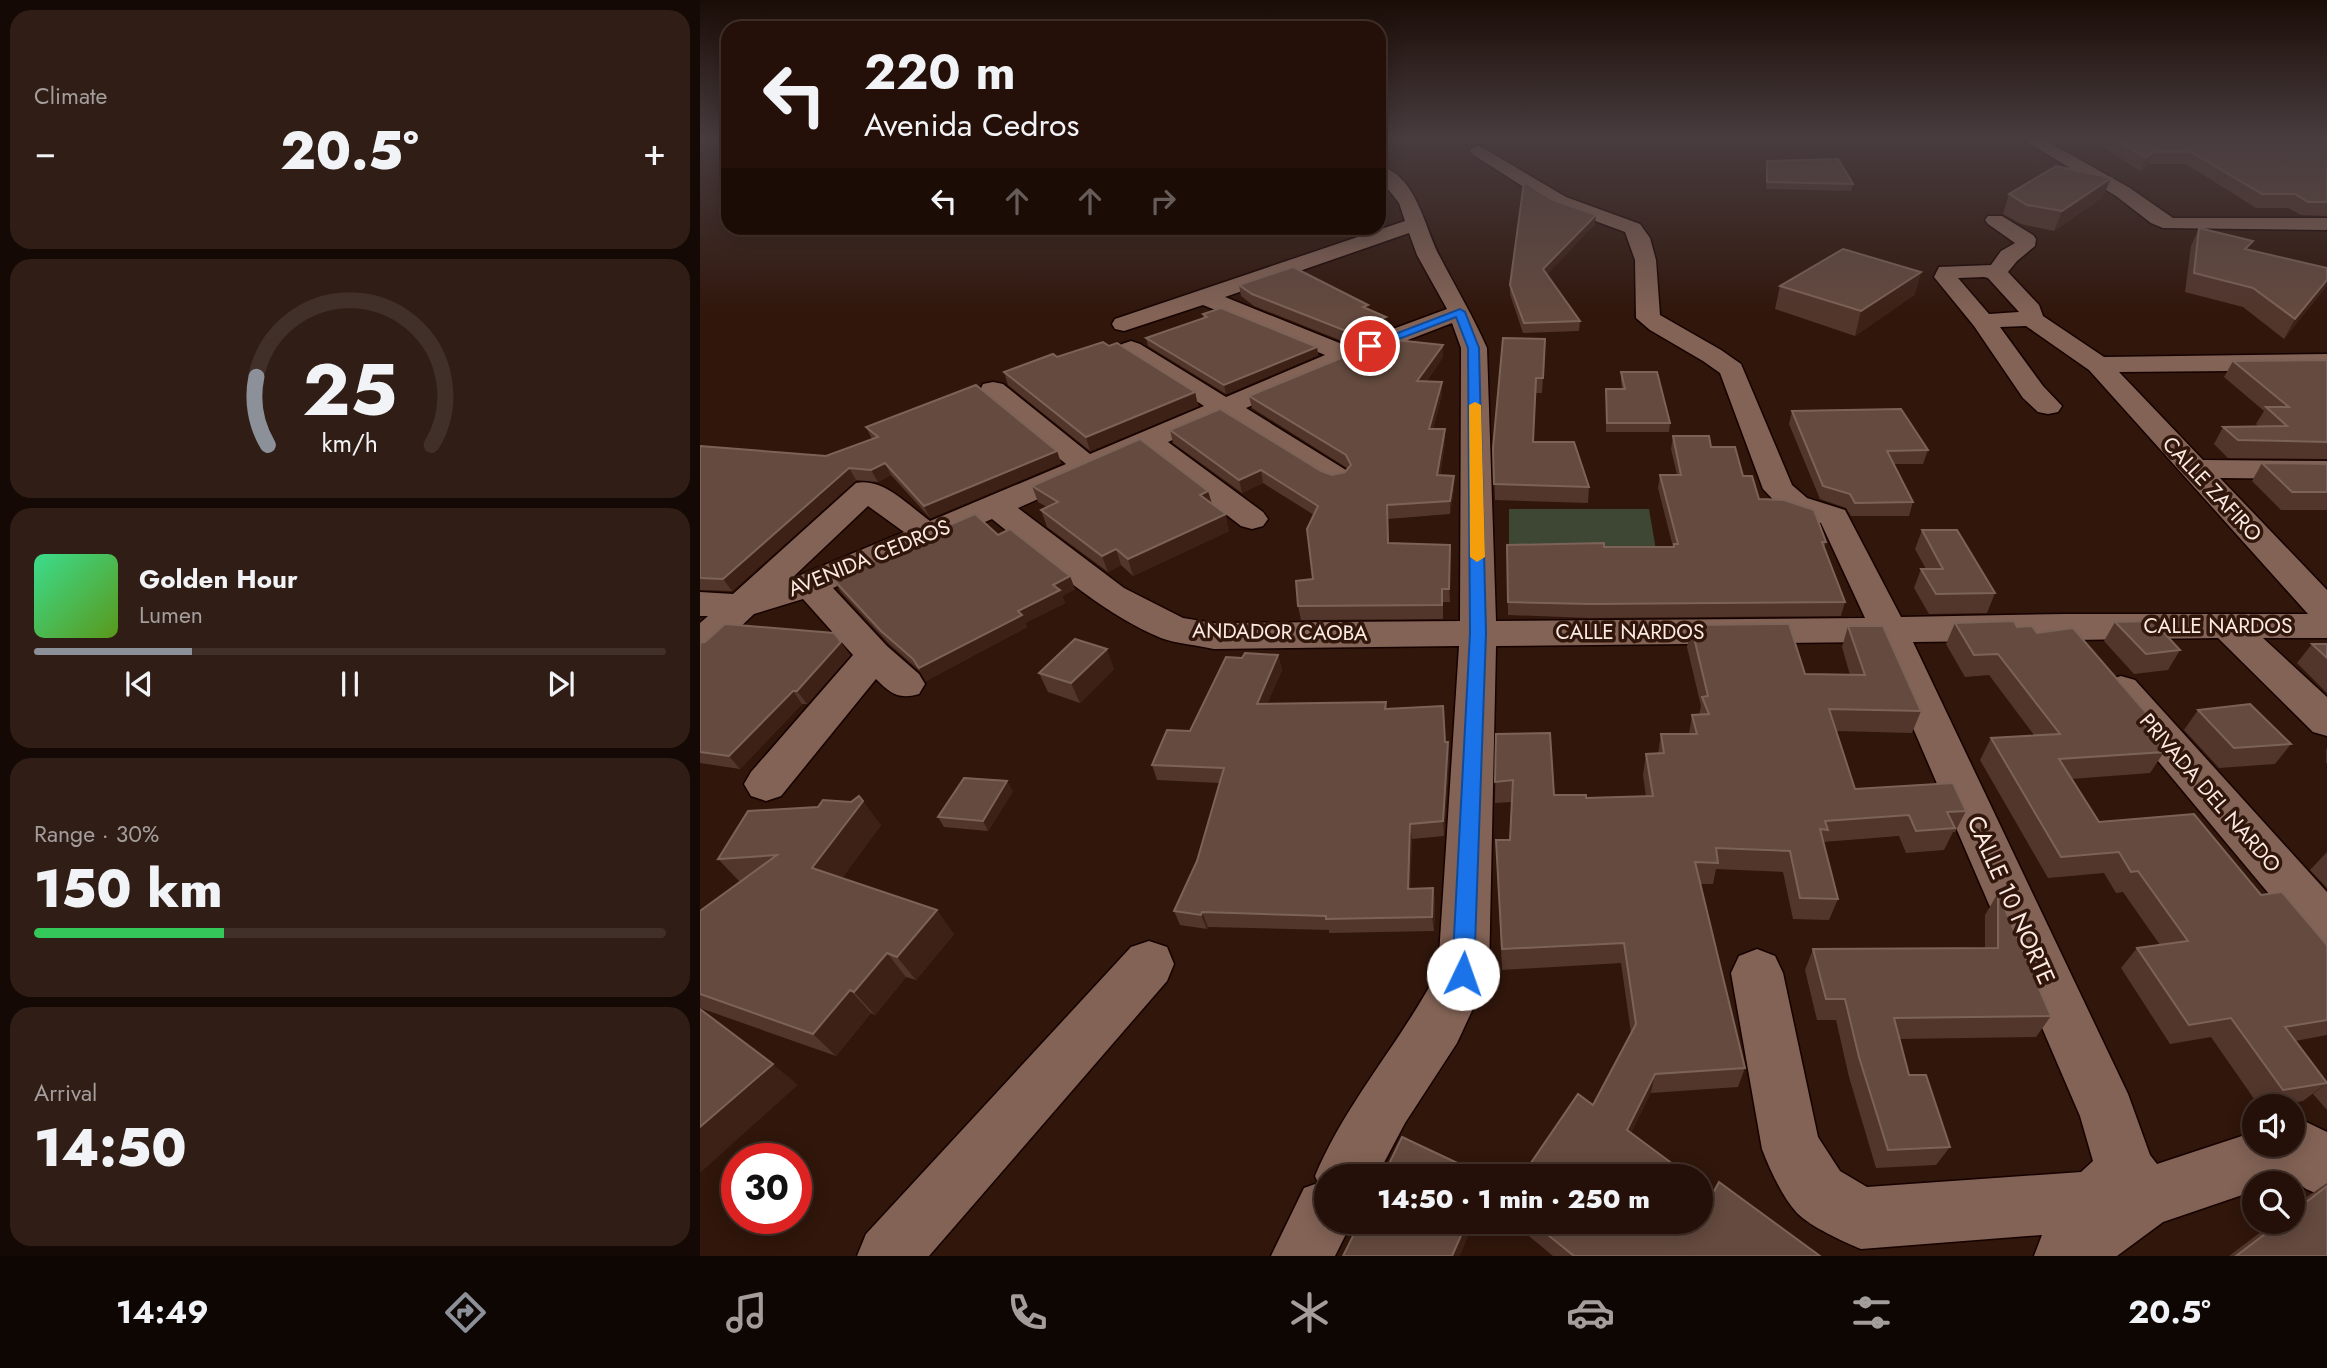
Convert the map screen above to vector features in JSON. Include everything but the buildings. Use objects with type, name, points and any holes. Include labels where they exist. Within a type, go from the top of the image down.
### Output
[{"type":"street","points":[[1352,1164],[1385,1103],[1438,1025],[1463,974],[1478,633],[1474,348],[1460,312],[1428,255],[1405,198]]},
{"type":"street","name":"CALLE 10 NORTE","points":[[1554,198],[1633,228],[1640,237],[1645,252],[1648,318],[1721,359],[1732,370],[1778,489],[1796,505],[1834,517],[1889,630],[2108,1114],[2136,1185]]},
{"type":"street","points":[[2130,198],[2158,219],[2170,224],[2327,224]]},
{"type":"street","points":[[1995,220],[2026,239],[2025,246],[2009,256],[1996,273]]},
{"type":"street","points":[[1386,234],[1415,224]]},
{"type":"street","points":[[1335,476],[1226,406],[1127,337],[1204,297],[1383,235]]},
{"type":"street","points":[[1983,321],[2031,319],[2031,310],[1996,273],[1985,270],[1947,272],[1945,276],[1983,321],[2033,392],[2048,406]]},
{"type":"street","points":[[1204,297],[1347,355]]},
{"type":"street","name":"AVENIDA CEDROS","points":[[700,604],[741,606],[810,585],[1347,355],[1460,312]]},
{"type":"street","name":"CALLE ZAFIRO","points":[[2031,319],[2098,365],[2327,612]]},
{"type":"street","points":[[2098,365],[2327,362]]},
{"type":"street","points":[[993,390],[1086,466]]},
{"type":"street","points":[[1147,440],[1252,519]]},
{"type":"street","points":[[2193,470],[2327,470]]},
{"type":"street","points":[[700,643],[867,491],[928,535]]},
{"type":"street","name":"ANDADOR CAOBA","points":[[995,506],[1111,596],[1174,629],[1214,636],[1478,633]]},
{"type":"street","points":[[810,585],[874,655],[905,684]]},
{"type":"street","name":"CALLE NARDOS","points":[[1478,633],[2066,626],[2327,626]]},
{"type":"street","name":"PRIVADA DEL NARDO","points":[[2066,626],[2327,927]]},
{"type":"street","points":[[2228,627],[2327,720]]},
{"type":"street","points":[[766,784],[874,655]]},
{"type":"street","points":[[888,1256],[1149,964]]},
{"type":"street","points":[[1757,973],[1791,1149],[1819,1192],[1861,1218],[2093,1201],[2136,1185],[2312,1157]]},
{"type":"street","points":[[2065,1256],[2136,1185]]},
{"type":"street","points":[[1301,1256],[1314,1232]]},
{"type":"green space","points":[[1509,509],[1649,509],[1656,550],[1509,551]]},
{"type":"slow traffic","points":[[1475,405],[1477,557]]},
{"type":"route","points":[[1370,346],[1460,312],[1474,348],[1478,633],[1463,974]]}]
